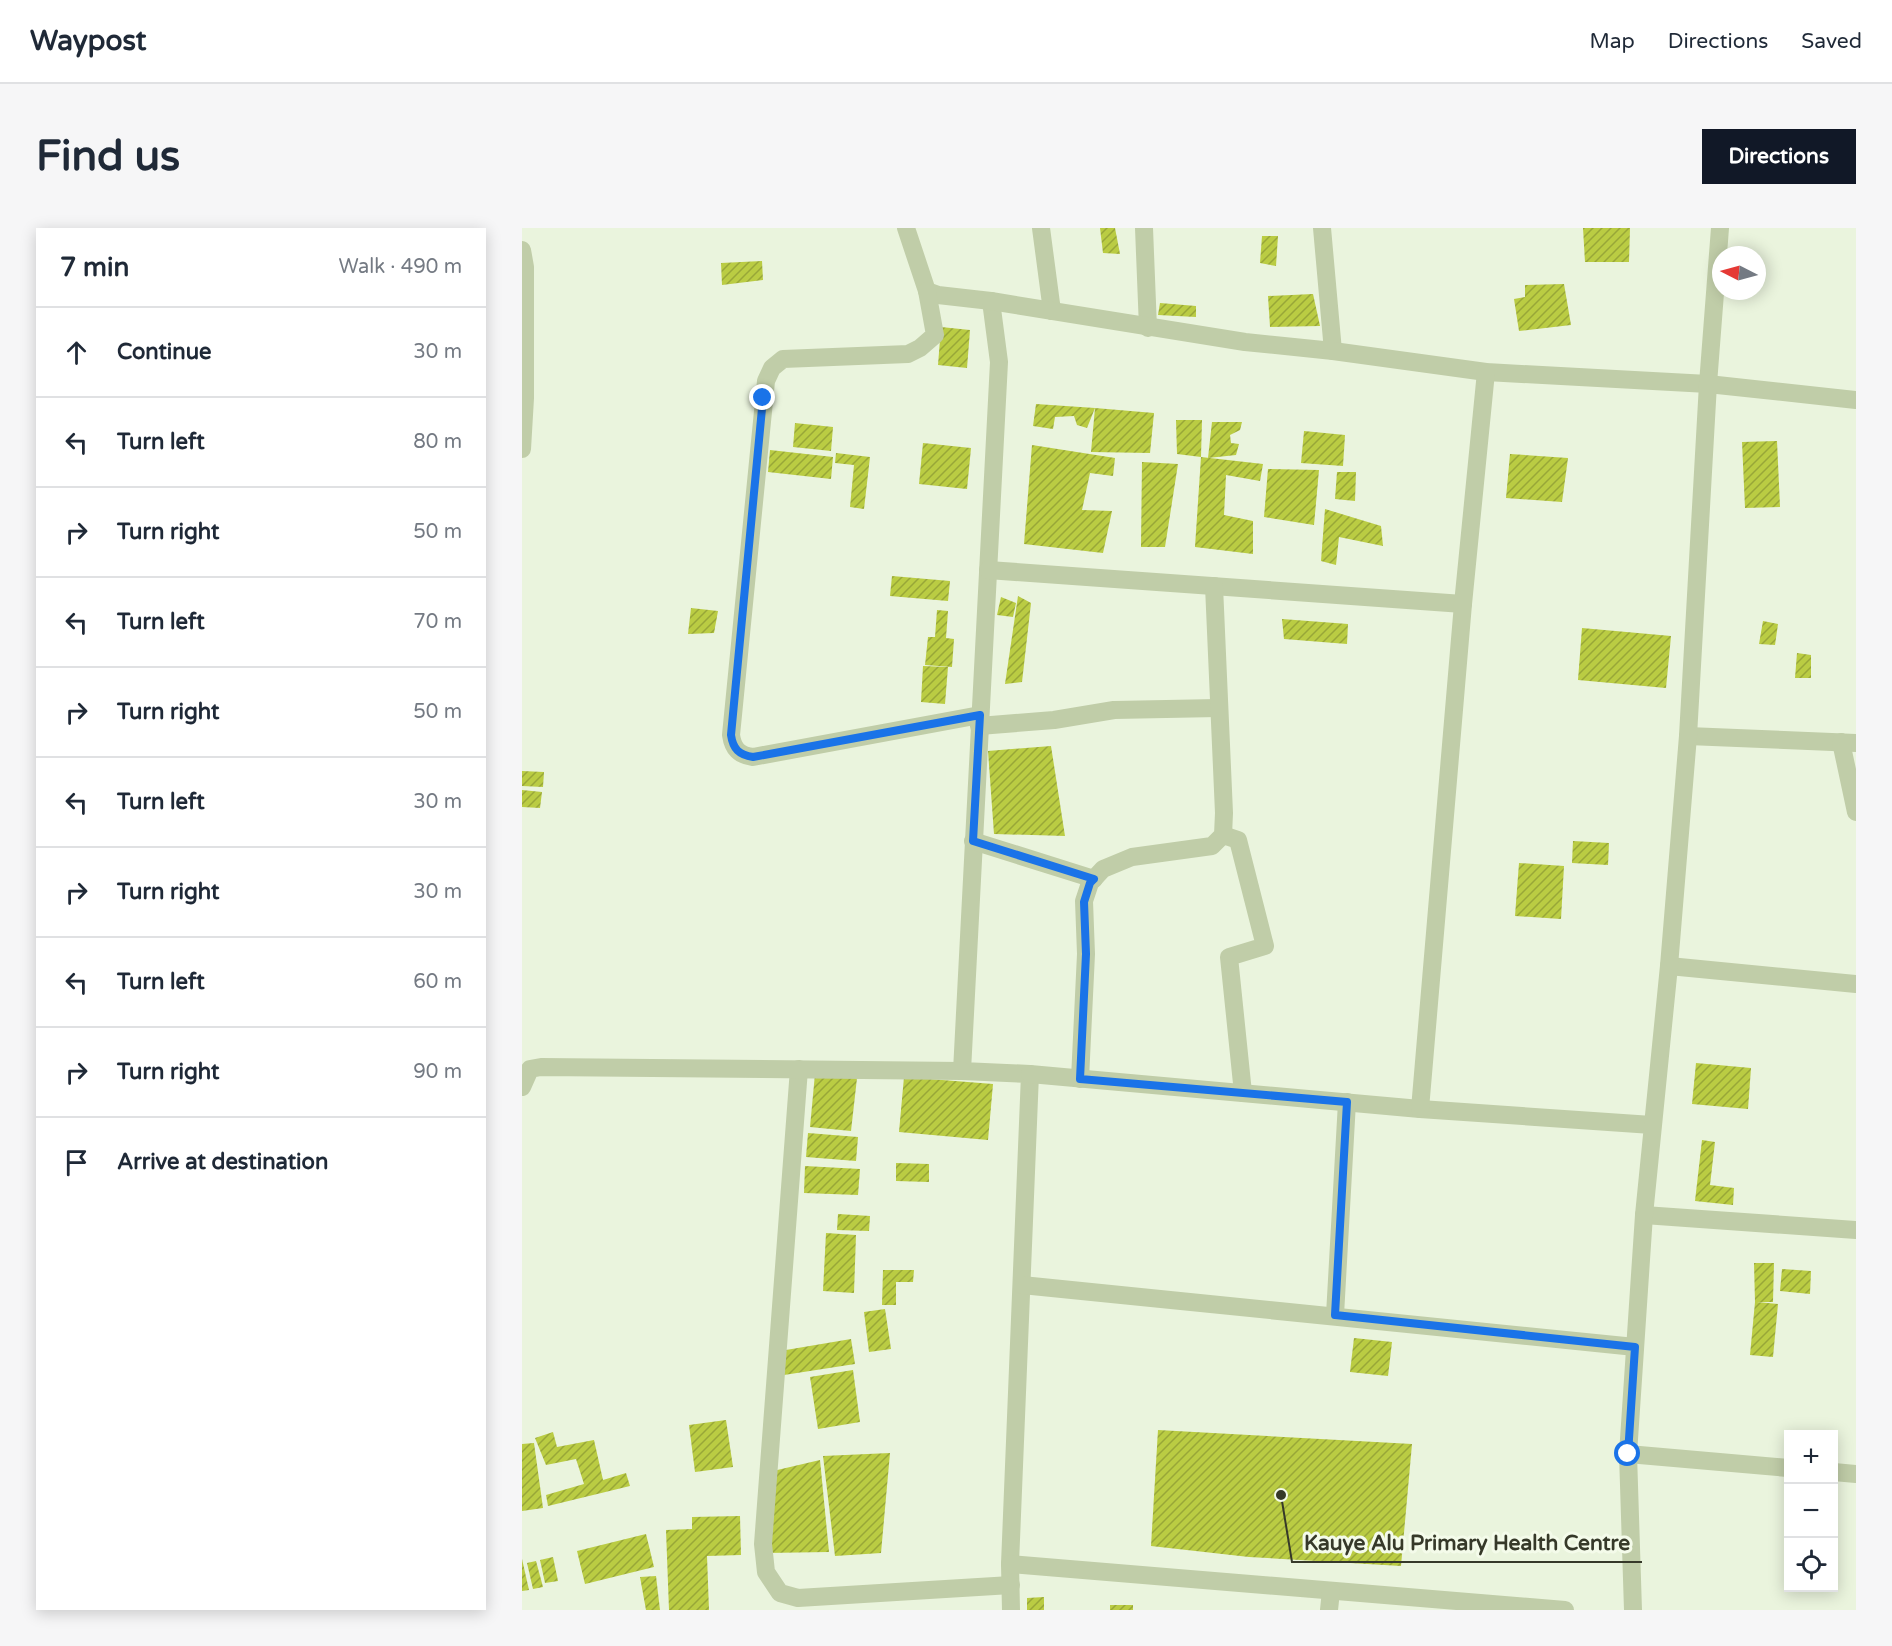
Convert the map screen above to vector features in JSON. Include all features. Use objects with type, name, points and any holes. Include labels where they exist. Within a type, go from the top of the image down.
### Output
[{"type":"street","points":[[906,228],[927,291],[935,335],[921,348],[908,354],[783,359],[772,368],[766,381],[731,735],[733,747],[743,756],[753,757],[980,721],[1054,720],[1114,710],[1218,708]]},
{"type":"street","points":[[1041,228],[1052,311]]},
{"type":"street","points":[[1144,228],[1148,328]]},
{"type":"street","points":[[1322,228],[1334,351]]},
{"type":"street","points":[[1633,1610],[1628,1454],[1644,1215],[1669,966],[1688,736],[1708,384],[1720,228]]},
{"type":"street","points":[[522,250],[525,267],[525,398],[522,449]]},
{"type":"street","points":[[927,291],[938,295],[991,301],[1148,328],[1486,372],[1708,384],[1856,400]]},
{"type":"street","points":[[962,1071],[999,362],[991,301]]},
{"type":"street","points":[[1420,1109],[1463,604],[1486,372]]},
{"type":"street","points":[[988,570],[1463,604]]},
{"type":"street","points":[[1080,1079],[1086,954],[1084,902],[1090,883],[1103,869],[1132,857],[1212,846],[1223,835],[1214,586]]},
{"type":"street","points":[[1688,736],[1849,742],[1856,812]]},
{"type":"street","points":[[1223,835],[1238,840],[1265,946],[1229,957],[1243,1093]]},
{"type":"street","points":[[973,841],[1094,879]]},
{"type":"street","points":[[1669,966],[1856,984]]},
{"type":"street","points":[[522,1087],[530,1070],[541,1067],[962,1071],[1030,1074],[1420,1109],[1652,1125]]},
{"type":"street","points":[[798,1069],[764,1532],[766,1572],[780,1593],[798,1599],[1011,1585]]},
{"type":"street","points":[[1011,1610],[1030,1074]]},
{"type":"street","points":[[1335,1315],[1347,1102]]},
{"type":"street","points":[[1644,1215],[1856,1230]]},
{"type":"street","points":[[1022,1285],[1635,1347]]},
{"type":"street","points":[[1628,1454],[1784,1468]]},
{"type":"street","points":[[1838,1472],[1856,1474]]},
{"type":"street","points":[[1011,1564],[1565,1610]]},
{"type":"street","points":[[1329,1610],[1331,1591]]},
{"type":"building","points":[[1100,228],[1115,228],[1120,254],[1103,253]]},
{"type":"building","points":[[1583,228],[1630,228],[1629,262],[1585,262]]},
{"type":"building","points":[[1262,236],[1278,236],[1276,266],[1260,263]]},
{"type":"building","points":[[762,261],[763,280],[722,285],[721,263]]},
{"type":"building","points":[[1564,284],[1571,325],[1519,331],[1514,299],[1525,297],[1525,285]]},
{"type":"building","points":[[1313,294],[1320,326],[1270,327],[1268,296]]},
{"type":"building","points":[[1160,303],[1196,306],[1196,317],[1158,315]]},
{"type":"building","points":[[941,327],[970,330],[967,368],[938,365]]},
{"type":"building","points":[[1036,404],[1095,408],[1087,428],[1077,425],[1074,416],[1055,417],[1053,429],[1033,426]]},
{"type":"building","points":[[1095,408],[1154,413],[1150,453],[1091,452]]},
{"type":"building","points":[[1176,420],[1202,420],[1201,457],[1177,454]]},
{"type":"building","points":[[1212,422],[1242,422],[1240,430],[1230,435],[1231,443],[1239,444],[1236,455],[1208,458]]},
{"type":"building","points":[[795,423],[833,427],[831,451],[793,447]]},
{"type":"building","points":[[1304,431],[1345,435],[1343,466],[1301,463]]},
{"type":"building","points":[[1777,441],[1780,507],[1745,508],[1742,442]]},
{"type":"building","points":[[923,443],[971,448],[967,489],[919,484]]},
{"type":"building","points":[[1032,445],[1115,458],[1113,476],[1090,473],[1082,510],[1112,511],[1103,553],[1024,544]]},
{"type":"building","points":[[770,450],[833,457],[831,479],[768,472]]},
{"type":"building","points":[[836,453],[870,457],[864,509],[850,507],[854,465],[835,463]]},
{"type":"building","points":[[1510,454],[1568,458],[1562,502],[1506,498]]},
{"type":"building","points":[[1201,457],[1263,464],[1260,481],[1226,475],[1224,515],[1253,521],[1253,554],[1195,547]]},
{"type":"building","points":[[1142,462],[1178,464],[1165,547],[1141,547]]},
{"type":"building","points":[[1268,469],[1319,470],[1314,525],[1264,517]]},
{"type":"building","points":[[1337,472],[1356,472],[1355,501],[1335,499]]},
{"type":"building","points":[[1325,509],[1381,526],[1383,546],[1339,537],[1336,565],[1321,561]]},
{"type":"building","points":[[892,576],[950,581],[948,601],[890,596]]},
{"type":"building","points":[[1018,596],[1031,603],[1022,682],[1005,684]]},
{"type":"building","points":[[1001,597],[1016,603],[1013,617],[997,615]]},
{"type":"building","points":[[691,608],[718,611],[714,633],[688,634]]},
{"type":"building","points":[[937,610],[948,611],[946,638],[954,639],[952,667],[925,665],[928,637],[935,637]]},
{"type":"building","points":[[1282,619],[1348,624],[1347,644],[1284,639]]},
{"type":"building","points":[[1763,621],[1778,624],[1775,645],[1759,644]]},
{"type":"building","points":[[1582,628],[1671,636],[1666,688],[1578,680]]},
{"type":"building","points":[[1797,653],[1811,655],[1811,678],[1795,678]]},
{"type":"building","points":[[923,666],[948,667],[945,704],[921,702]]},
{"type":"building","points":[[1051,746],[1065,836],[994,834],[988,751]]},
{"type":"building","points":[[522,771],[544,772],[543,787],[522,786]]},
{"type":"building","points":[[522,790],[542,792],[540,808],[522,807]]},
{"type":"building","points":[[1573,841],[1609,843],[1608,865],[1572,863]]},
{"type":"building","points":[[1519,863],[1564,866],[1561,919],[1515,916]]},
{"type":"building","points":[[1696,1063],[1751,1068],[1748,1109],[1692,1104]]},
{"type":"building","points":[[815,1074],[857,1078],[851,1131],[810,1127]]},
{"type":"building","points":[[904,1077],[993,1084],[988,1140],[899,1132]]},
{"type":"building","points":[[808,1133],[858,1137],[856,1161],[806,1157]]},
{"type":"building","points":[[1702,1140],[1715,1142],[1710,1185],[1734,1188],[1733,1205],[1695,1201]]},
{"type":"building","points":[[896,1163],[929,1164],[929,1182],[896,1181]]},
{"type":"building","points":[[805,1166],[860,1169],[858,1195],[804,1193]]},
{"type":"building","points":[[838,1214],[870,1216],[869,1231],[837,1230]]},
{"type":"building","points":[[826,1233],[856,1235],[854,1293],[823,1291]]},
{"type":"building","points":[[1754,1263],[1774,1263],[1773,1302],[1757,1302],[1778,1304],[1773,1357],[1750,1355],[1755,1302]]},
{"type":"building","points":[[1782,1269],[1811,1271],[1810,1294],[1780,1291]]},
{"type":"building","points":[[883,1270],[914,1270],[913,1282],[896,1282],[896,1305],[882,1305]]},
{"type":"building","points":[[885,1309],[891,1349],[869,1352],[864,1312]]},
{"type":"building","points":[[1354,1338],[1392,1342],[1388,1376],[1350,1372]]},
{"type":"building","points":[[851,1339],[855,1364],[784,1375],[780,1351]]},
{"type":"building","points":[[853,1370],[860,1422],[818,1429],[810,1377]]},
{"type":"building","points":[[726,1420],[733,1467],[695,1472],[689,1425]]},
{"type":"building","points":[[1158,1430],[1412,1444],[1401,1566],[1249,1557],[1151,1546]]},
{"type":"building","points":[[553,1432],[557,1447],[594,1440],[603,1480],[626,1473],[630,1486],[548,1506],[546,1495],[584,1484],[576,1459],[546,1465],[535,1438]]},
{"type":"building","points":[[534,1443],[543,1508],[522,1511],[522,1444]]},
{"type":"building","points":[[890,1453],[881,1553],[835,1556],[823,1456]]},
{"type":"building","points":[[820,1460],[829,1552],[766,1553],[773,1471]]},
{"type":"building","points":[[740,1516],[741,1555],[707,1556],[709,1610],[669,1610],[666,1530],[692,1529],[692,1517]]},
{"type":"building","points":[[646,1534],[654,1567],[585,1584],[577,1551]]},
{"type":"building","points":[[553,1557],[558,1581],[545,1583],[540,1560]]},
{"type":"building","points":[[522,1559],[529,1590],[522,1591]]},
{"type":"building","points":[[536,1561],[543,1587],[533,1589],[527,1563]]},
{"type":"building","points":[[656,1576],[660,1610],[646,1610],[640,1577]]},
{"type":"building","points":[[1044,1597],[1044,1610],[1027,1610],[1027,1598]]},
{"type":"building","points":[[1110,1605],[1133,1605],[1133,1610],[1110,1610]]},
{"type":"place","name":"Kauye Alu Primary Health Centre","points":[[1281,1495]]},
{"type":"route","points":[[763,398],[731,735],[733,747],[743,756],[753,757],[980,715],[973,841],[1094,879],[1090,883],[1084,902],[1086,954],[1080,1079],[1347,1102],[1335,1315],[1635,1347],[1628,1454]]}]
